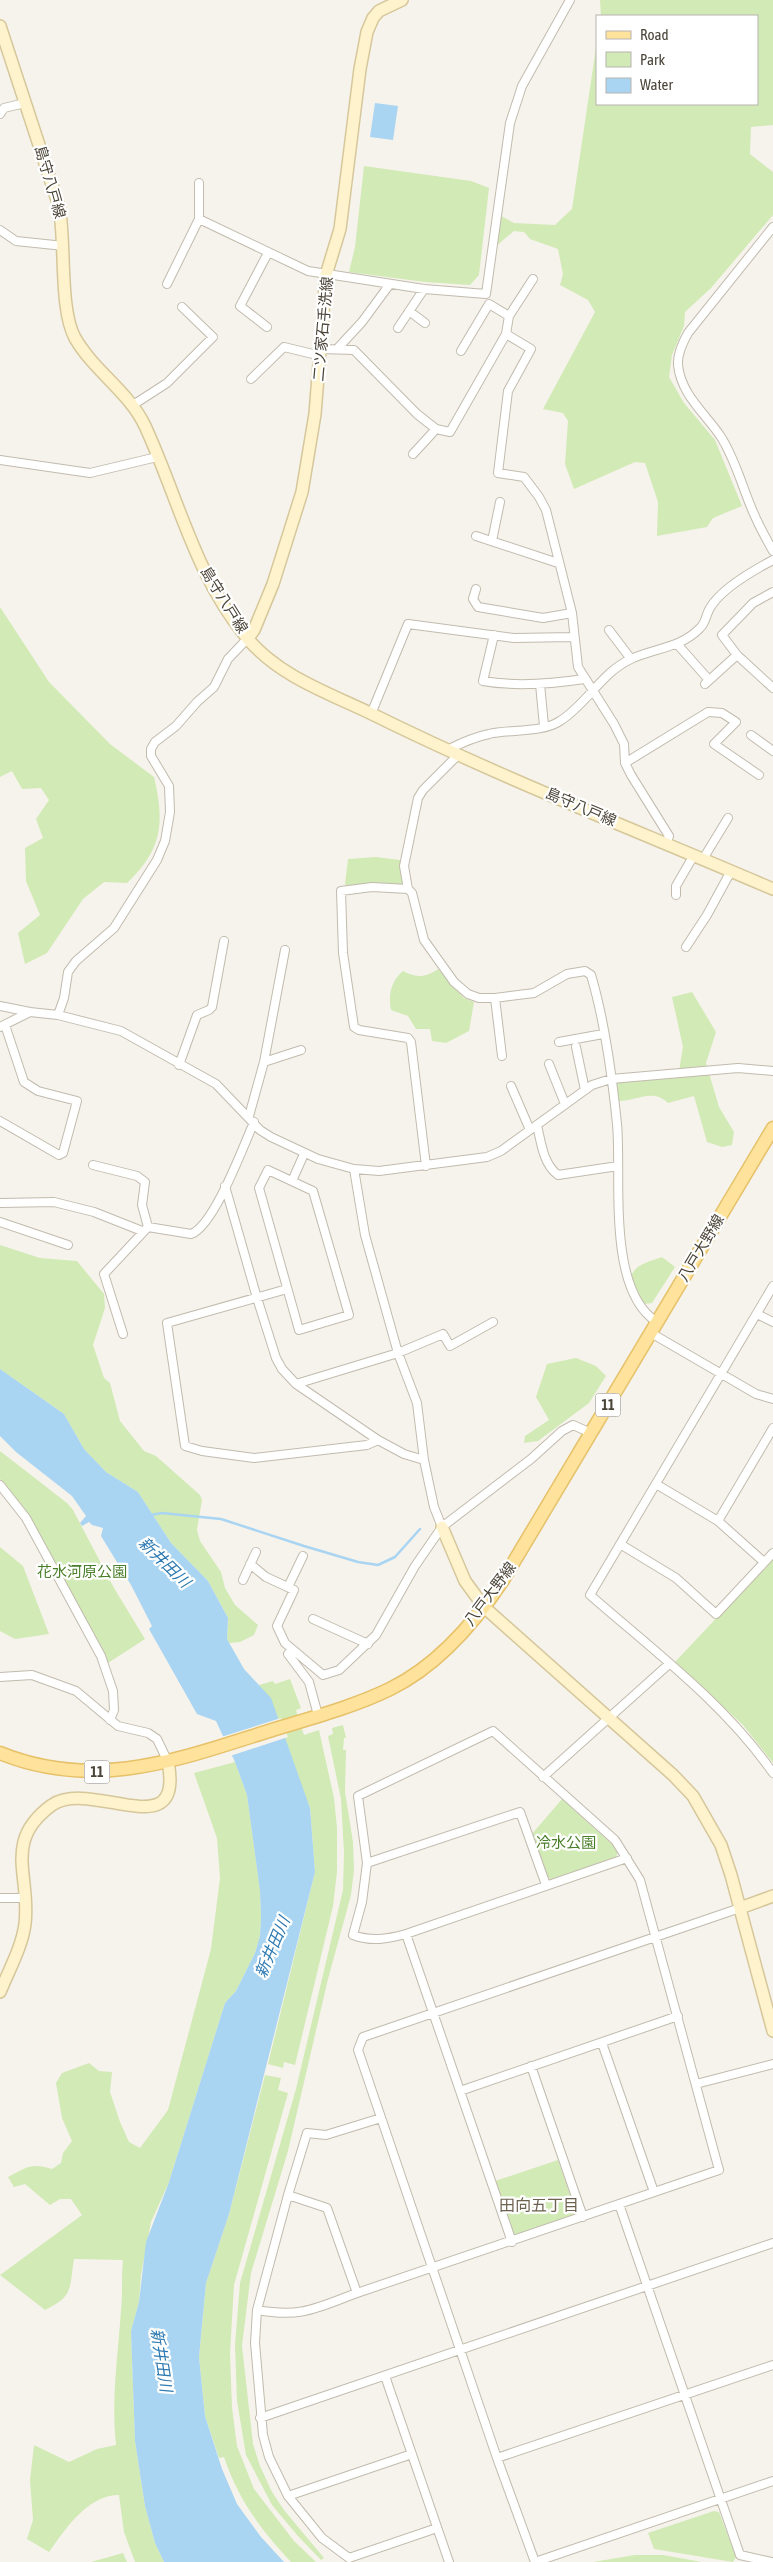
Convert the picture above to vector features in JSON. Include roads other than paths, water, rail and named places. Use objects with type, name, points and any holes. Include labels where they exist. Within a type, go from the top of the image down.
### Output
[{"type":"main road","name":"八戸大野線","points":[[0,1754],[44,1767],[76,1771],[136,1769],[168,1762],[304,1720],[391,1689],[442,1653],[484,1607],[503,1580],[773,1128]]},
{"type":"street","name":"二ツ家石手洗線","points":[[248,638],[254,630],[273,584],[298,508],[315,414],[326,275],[340,229],[360,69],[368,32],[373,18],[379,11],[402,0]]},
{"type":"street","points":[[199,219],[308,271],[424,289],[486,294],[510,123],[522,86],[570,0]]},
{"type":"street","name":"島守八戸線","points":[[0,26],[59,206],[64,246],[66,301],[74,336],[94,362],[133,405],[145,427],[190,543],[236,622],[248,638],[275,664],[291,675],[446,750],[773,889]]},
{"type":"street","points":[[0,114],[4,108],[25,103]]},
{"type":"street","points":[[167,284],[199,219],[199,182]]},
{"type":"street","points":[[773,227],[688,333],[681,346],[678,365],[686,389],[695,405],[720,436],[734,462],[751,508],[773,552]]},
{"type":"street","points":[[0,230],[16,241],[64,246]]},
{"type":"street","points":[[267,327],[240,306],[268,253]]},
{"type":"street","points":[[251,379],[284,347],[321,352],[337,349],[354,350],[417,414],[436,429],[450,432],[506,334],[509,316],[533,279]]},
{"type":"street","points":[[337,349],[362,322],[390,284]]},
{"type":"street","points":[[398,328],[424,289]]},
{"type":"street","points":[[461,351],[489,304],[509,316]]},
{"type":"street","points":[[133,405],[167,383],[212,337],[182,307]]},
{"type":"street","points":[[409,311],[425,323]]},
{"type":"street","points":[[506,334],[532,349],[508,391],[498,473],[524,477],[546,510],[572,614],[578,667],[591,692],[614,724],[624,744],[625,762],[669,836],[666,844]]},
{"type":"street","points":[[413,454],[436,429]]},
{"type":"street","points":[[0,460],[90,473],[157,457]]},
{"type":"street","points":[[492,541],[500,502]]},
{"type":"street","points":[[476,536],[558,563]]},
{"type":"street","points":[[446,750],[471,738],[490,733],[558,723],[591,692],[631,659],[678,644],[701,628],[711,607],[741,578],[773,560]]},
{"type":"street","points":[[476,589],[473,599],[478,607],[544,618],[572,614]]},
{"type":"street","points":[[773,592],[754,603],[722,635],[737,655],[773,688]]},
{"type":"street","points":[[371,714],[408,624],[528,639],[574,637]]},
{"type":"street","points":[[609,630],[631,659]]},
{"type":"street","points":[[494,635],[484,681],[502,684],[540,684],[584,678]]},
{"type":"street","points":[[58,1015],[64,998],[68,972],[76,961],[114,928],[157,860],[165,841],[170,812],[169,786],[151,756],[150,750],[155,742],[176,726],[197,702],[214,688],[228,660],[248,638]]},
{"type":"street","points":[[678,644],[707,682],[737,655]]},
{"type":"street","points":[[540,684],[544,726]]},
{"type":"street","points":[[625,762],[708,712],[722,713],[736,722],[714,744],[759,775]]},
{"type":"street","points":[[751,735],[773,751]]},
{"type":"street","points":[[458,755],[423,790],[418,798],[404,866],[408,889],[415,901],[424,940],[435,958],[454,982],[468,994],[479,998],[534,994],[567,974],[585,971],[591,975],[599,1002],[617,1123],[617,1207],[624,1265],[643,1311],[654,1327],[720,1374],[756,1394],[773,1399]]},
{"type":"street","points":[[676,895],[676,886],[728,818]]},
{"type":"street","points":[[686,947],[707,915],[731,871]]},
{"type":"street","points":[[408,889],[372,887],[341,891],[343,953],[354,1027],[359,1030],[408,1038],[411,1042],[426,1166]]},
{"type":"street","points":[[179,1065],[196,1014],[209,1010],[212,1007],[224,942]]},
{"type":"street","points":[[0,1203],[54,1202],[94,1212],[145,1229],[183,1234],[197,1232],[214,1209],[252,1119],[285,950]]},
{"type":"street","points":[[494,998],[502,1056]]},
{"type":"street","points":[[0,1006],[58,1015],[121,1031],[216,1084],[271,1137],[304,1154],[354,1169],[379,1171],[487,1157],[500,1151],[585,1090],[611,1079],[738,1068],[773,1071]]},
{"type":"street","points":[[0,1121],[59,1155],[63,1153],[77,1101],[38,1091],[24,1082],[2,1026],[18,1016],[30,1012]]},
{"type":"street","points":[[559,1042],[603,1034]]},
{"type":"street","points":[[576,1046],[585,1090]]},
{"type":"street","points":[[264,1062],[301,1050]]},
{"type":"street","points":[[549,1064],[565,1104]]},
{"type":"street","points":[[511,1086],[534,1127],[545,1157],[552,1170],[558,1175],[618,1166]]},
{"type":"street","points":[[292,1181],[304,1154]]},
{"type":"street","points":[[93,1165],[136,1176],[145,1182],[142,1205],[145,1229],[122,1257],[104,1274],[123,1334]]},
{"type":"street","points":[[354,1169],[365,1235],[398,1353],[417,1403],[424,1460],[434,1507],[465,1581],[484,1607],[673,1775],[692,1796],[721,1845],[773,2031]]},
{"type":"street","points":[[268,1170],[292,1181],[313,1191],[349,1315],[299,1330],[259,1188],[268,1170]]},
{"type":"street","points":[[225,1186],[276,1358],[289,1377],[296,1384],[378,1440],[404,1454],[424,1460]]},
{"type":"street","points":[[0,1222],[68,1245]]},
{"type":"street","points":[[773,1286],[590,1595],[722,1712],[754,1746],[773,1772]]},
{"type":"street","points":[[287,1289],[167,1323],[185,1446],[202,1451],[254,1458],[367,1445],[378,1440]]},
{"type":"street","points":[[757,1314],[773,1322]]},
{"type":"street","points":[[296,1384],[398,1353],[443,1334],[450,1346],[493,1322]]},
{"type":"street","points":[[250,1564],[266,1577],[294,1590],[277,1626],[279,1633],[292,1649],[323,1675],[339,1670],[368,1644],[384,1624],[414,1566],[442,1527],[531,1458],[562,1431],[573,1425],[591,1433]]},
{"type":"street","points":[[718,1521],[773,1428]]},
{"type":"street","points":[[656,1484],[718,1521],[764,1562]]},
{"type":"street","points":[[0,1485],[26,1518],[101,1656],[113,1691],[114,1710],[110,1720]]},
{"type":"street","points":[[620,1544],[676,1578],[716,1614],[773,1553]]},
{"type":"street","points":[[243,1580],[256,1552]]},
{"type":"street","points":[[288,1588],[303,1556]]},
{"type":"street","points":[[313,1620],[368,1644]]},
{"type":"street","points":[[292,1649],[288,1654],[309,1682],[318,1715]]},
{"type":"street","points":[[543,1776],[669,1664]]},
{"type":"street","points":[[0,1677],[32,1675],[58,1684],[76,1691],[118,1726],[148,1733],[163,1746],[171,1777],[169,1791],[162,1801],[154,1807],[133,1807],[78,1797],[64,1800],[44,1812],[30,1827],[22,1847],[25,1898],[23,1934],[0,1992]]},
{"type":"street","points":[[257,2310],[280,2314],[303,2313],[720,2170],[640,1880],[627,1858],[615,1840],[493,1731],[358,1796],[367,1863],[362,1902],[353,1935],[365,1939],[384,1940],[406,1934],[627,1858]]},
{"type":"street","points":[[367,1863],[520,1812],[546,1885]]},
{"type":"street","points":[[773,1896],[364,2037],[358,2050],[432,2269],[462,2350],[497,2458],[535,2562],[773,2481]]},
{"type":"street","points":[[0,1898],[25,1898]]},
{"type":"street","points":[[406,1934],[512,2242]]},
{"type":"street","points":[[460,2091],[678,2016]]},
{"type":"street","points":[[602,2042],[654,2192]]},
{"type":"street","points":[[696,2084],[773,2064]]},
{"type":"street","points":[[531,2066],[583,2216]]},
{"type":"street","points":[[381,2118],[326,2135],[307,2133],[257,2310],[255,2343],[260,2418],[269,2457],[288,2496],[322,2538],[350,2558],[437,2528]]},
{"type":"street","points":[[288,2195],[327,2208],[357,2293]]},
{"type":"street","points":[[619,2204],[740,2555],[771,2562]]},
{"type":"street","points":[[260,2418],[773,2243]]},
{"type":"street","points":[[497,2458],[773,2365]]},
{"type":"street","points":[[385,2376],[449,2562]]},
{"type":"street","points":[[288,2496],[412,2454]]},
{"type":"water","points":[[375,103],[398,106],[393,140],[370,137]]},
{"type":"water","name":"新井田川","points":[[0,1369],[64,1414],[84,1449],[106,1472],[138,1492],[171,1543],[208,1581],[228,1618],[227,1639],[244,1669],[271,1698],[310,1808],[315,1872],[229,2214],[206,2283],[199,2357],[205,2416],[222,2469],[237,2504],[261,2537],[284,2562],[164,2562],[155,2543],[145,2506],[135,2441],[131,2331],[139,2302],[146,2242],[169,2182],[225,2003],[236,1991],[255,1953],[260,1936],[260,1891],[247,1795],[235,1762],[216,1721],[197,1714],[149,1629],[152,1626],[131,1585],[101,1536],[103,1528],[92,1525],[89,1522],[82,1526],[80,1523],[86,1516],[72,1496],[16,1452],[0,1436]]},
{"type":"waterway","points":[[151,1515],[162,1513],[221,1519],[358,1562],[378,1565],[395,1557],[420,1529]]},
{"type":"district","name":"田向五丁目","points":[[539,2205]]},
{"type":"park label","name":"花水河原公園","points":[[82,1572]]},
{"type":"park label","name":"冷水公園","points":[[566,1843]]}]
